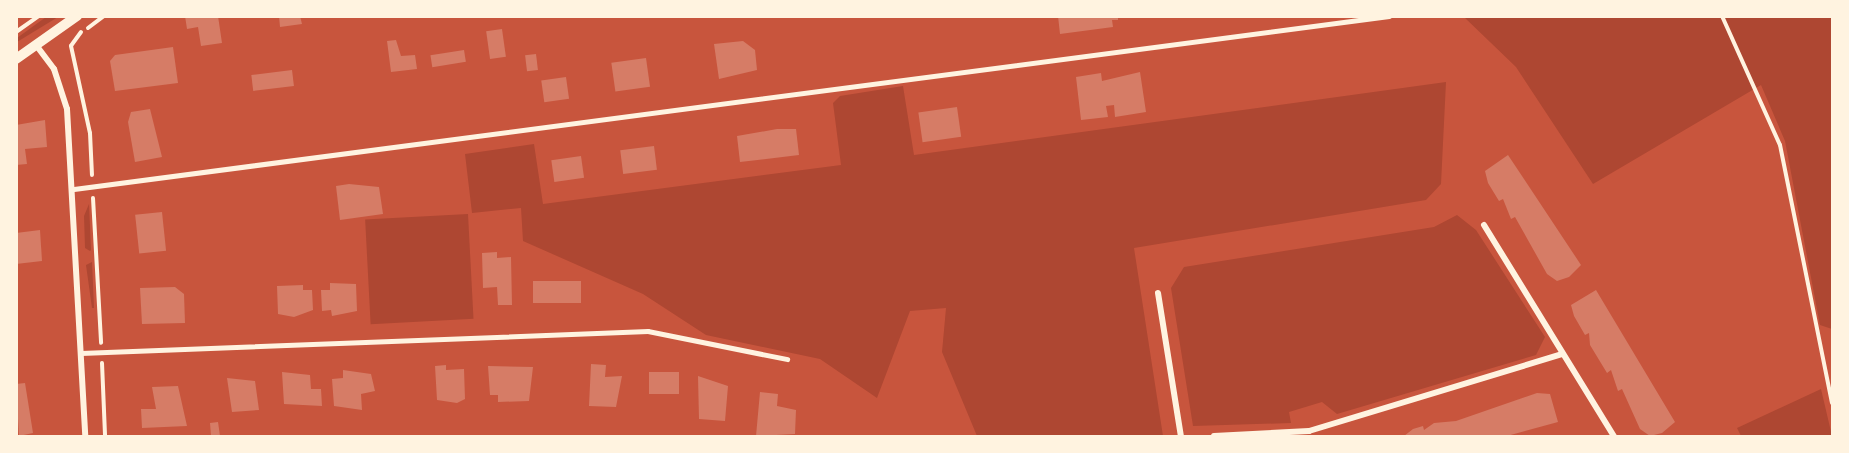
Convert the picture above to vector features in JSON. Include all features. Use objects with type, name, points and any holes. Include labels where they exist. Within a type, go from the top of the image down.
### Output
[{"type":"street","points":[[16,59],[77,16]]},
{"type":"street","points":[[36,45],[54,69],[67,109],[74,189],[85,436]]},
{"type":"street","points":[[1484,225],[1614,436]]},
{"type":"street","points":[[1158,293],[1181,436]]},
{"type":"street","points":[[1214,436],[1309,431],[1563,354]]},
{"type":"lane","points":[[74,189],[1389,16]]},
{"type":"lane","points":[[81,353],[648,331],[787,359]]},
{"type":"path","points":[[16,32],[39,16]]},
{"type":"path","points":[[104,16],[71,46],[90,134],[105,436]]},
{"type":"path","points":[[1722,16],[1780,145],[1833,403]]},
{"type":"shaded area","points":[[46,17],[58,17],[17,42],[17,38]]},
{"type":"shaded area","points":[[1464,17],[1832,17],[1832,329],[1820,325],[1785,141],[1761,85],[1593,184],[1516,67]]},
{"type":"shaded area","points":[[1446,82],[1441,184],[1426,200],[1134,248],[1163,436],[977,436],[942,352],[946,308],[910,311],[877,398],[820,359],[706,335],[643,294],[523,241],[521,208],[472,213],[465,154],[534,144],[543,204],[841,165],[833,103],[840,96],[903,86],[914,155]]},
{"type":"shaded area","points":[[89,204],[90,251],[85,248],[84,216]]},
{"type":"shaded area","points":[[468,214],[473,319],[371,324],[365,219]]},
{"type":"shaded area","points":[[1457,215],[1476,230],[1545,337],[1536,355],[1337,414],[1322,402],[1289,412],[1291,423],[1193,426],[1171,288],[1184,267],[1434,227]]},
{"type":"shaded area","points":[[92,262],[94,308],[92,308],[86,265]]},
{"type":"shaded area","points":[[1821,389],[1832,436],[1741,436],[1737,428]]},
{"type":"building","points":[[185,16],[218,16],[222,43],[201,46],[198,27],[187,29]]},
{"type":"building","points":[[279,16],[300,16],[302,24],[280,27]]},
{"type":"building","points":[[1058,16],[1118,16],[1118,20],[1112,20],[1113,27],[1060,34]]},
{"type":"building","points":[[502,29],[506,57],[490,59],[486,31]]},
{"type":"building","points":[[396,40],[401,56],[415,55],[417,69],[391,72],[387,41]]},
{"type":"building","points":[[743,41],[755,50],[757,70],[719,79],[714,44]]},
{"type":"building","points":[[173,47],[178,83],[115,91],[110,61],[115,55]]},
{"type":"building","points":[[464,50],[466,62],[432,67],[430,55]]},
{"type":"building","points":[[536,54],[538,70],[527,71],[525,55]]},
{"type":"building","points":[[646,58],[650,87],[615,92],[611,63]]},
{"type":"building","points":[[292,70],[294,86],[253,91],[251,75]]},
{"type":"building","points":[[1140,72],[1146,112],[1115,117],[1114,105],[1106,106],[1108,117],[1081,120],[1076,77],[1101,73],[1102,81]]},
{"type":"building","points":[[566,77],[569,99],[544,102],[541,80]]},
{"type":"building","points":[[957,107],[961,137],[923,142],[918,112]]},
{"type":"building","points":[[150,109],[162,157],[135,162],[128,122],[131,112]]},
{"type":"building","points":[[45,120],[47,147],[25,149],[27,164],[16,165],[16,125]]},
{"type":"building","points":[[777,129],[796,129],[799,155],[740,162],[737,136]]},
{"type":"building","points":[[654,146],[657,170],[623,174],[620,150]]},
{"type":"building","points":[[1508,155],[1581,265],[1569,277],[1557,281],[1547,274],[1515,217],[1511,219],[1503,199],[1499,201],[1488,183],[1485,171]]},
{"type":"building","points":[[581,156],[584,178],[554,182],[551,160]]},
{"type":"building","points":[[349,184],[379,187],[383,214],[340,220],[336,186]]},
{"type":"building","points":[[162,212],[166,251],[139,254],[135,215]]},
{"type":"building","points":[[40,230],[42,261],[16,264],[16,233]]},
{"type":"building","points":[[497,252],[497,258],[511,257],[512,305],[498,305],[497,287],[483,288],[482,253]]},
{"type":"building","points":[[533,281],[581,281],[581,303],[533,303]]},
{"type":"building","points":[[330,283],[356,284],[357,311],[332,316],[331,310],[322,311],[321,290],[330,290]]},
{"type":"building","points":[[303,285],[303,290],[312,290],[313,310],[294,317],[278,314],[277,286]]},
{"type":"building","points":[[175,287],[184,294],[185,323],[142,324],[140,288]]},
{"type":"building","points":[[1596,290],[1675,422],[1662,433],[1650,436],[1640,429],[1622,389],[1618,391],[1611,370],[1607,373],[1590,345],[1589,333],[1585,335],[1574,316],[1571,305]]},
{"type":"building","points":[[591,364],[606,365],[605,377],[622,376],[616,407],[589,406]]},
{"type":"building","points":[[446,365],[446,370],[464,369],[465,399],[457,403],[437,400],[435,366]]},
{"type":"building","points":[[488,366],[533,367],[529,401],[498,402],[498,395],[490,395]]},
{"type":"building","points":[[343,370],[371,374],[375,391],[361,394],[362,410],[334,406],[332,379],[343,378]]},
{"type":"building","points":[[282,372],[310,375],[311,389],[321,389],[322,406],[284,404]]},
{"type":"building","points":[[649,372],[679,372],[679,394],[649,394]]},
{"type":"building","points":[[698,376],[728,386],[725,421],[699,419]]},
{"type":"building","points":[[227,378],[255,381],[259,410],[232,412]]},
{"type":"building","points":[[25,383],[33,433],[19,436],[16,384]]},
{"type":"building","points":[[178,386],[187,426],[142,428],[141,409],[156,409],[152,387]]},
{"type":"building","points":[[760,392],[778,394],[777,406],[796,410],[795,434],[756,436]]},
{"type":"building","points":[[1537,393],[1550,394],[1558,422],[1507,436],[1404,436],[1413,429],[1423,426],[1424,430],[1434,423],[1456,421]]},
{"type":"building","points":[[218,422],[220,436],[211,436],[210,423]]}]
